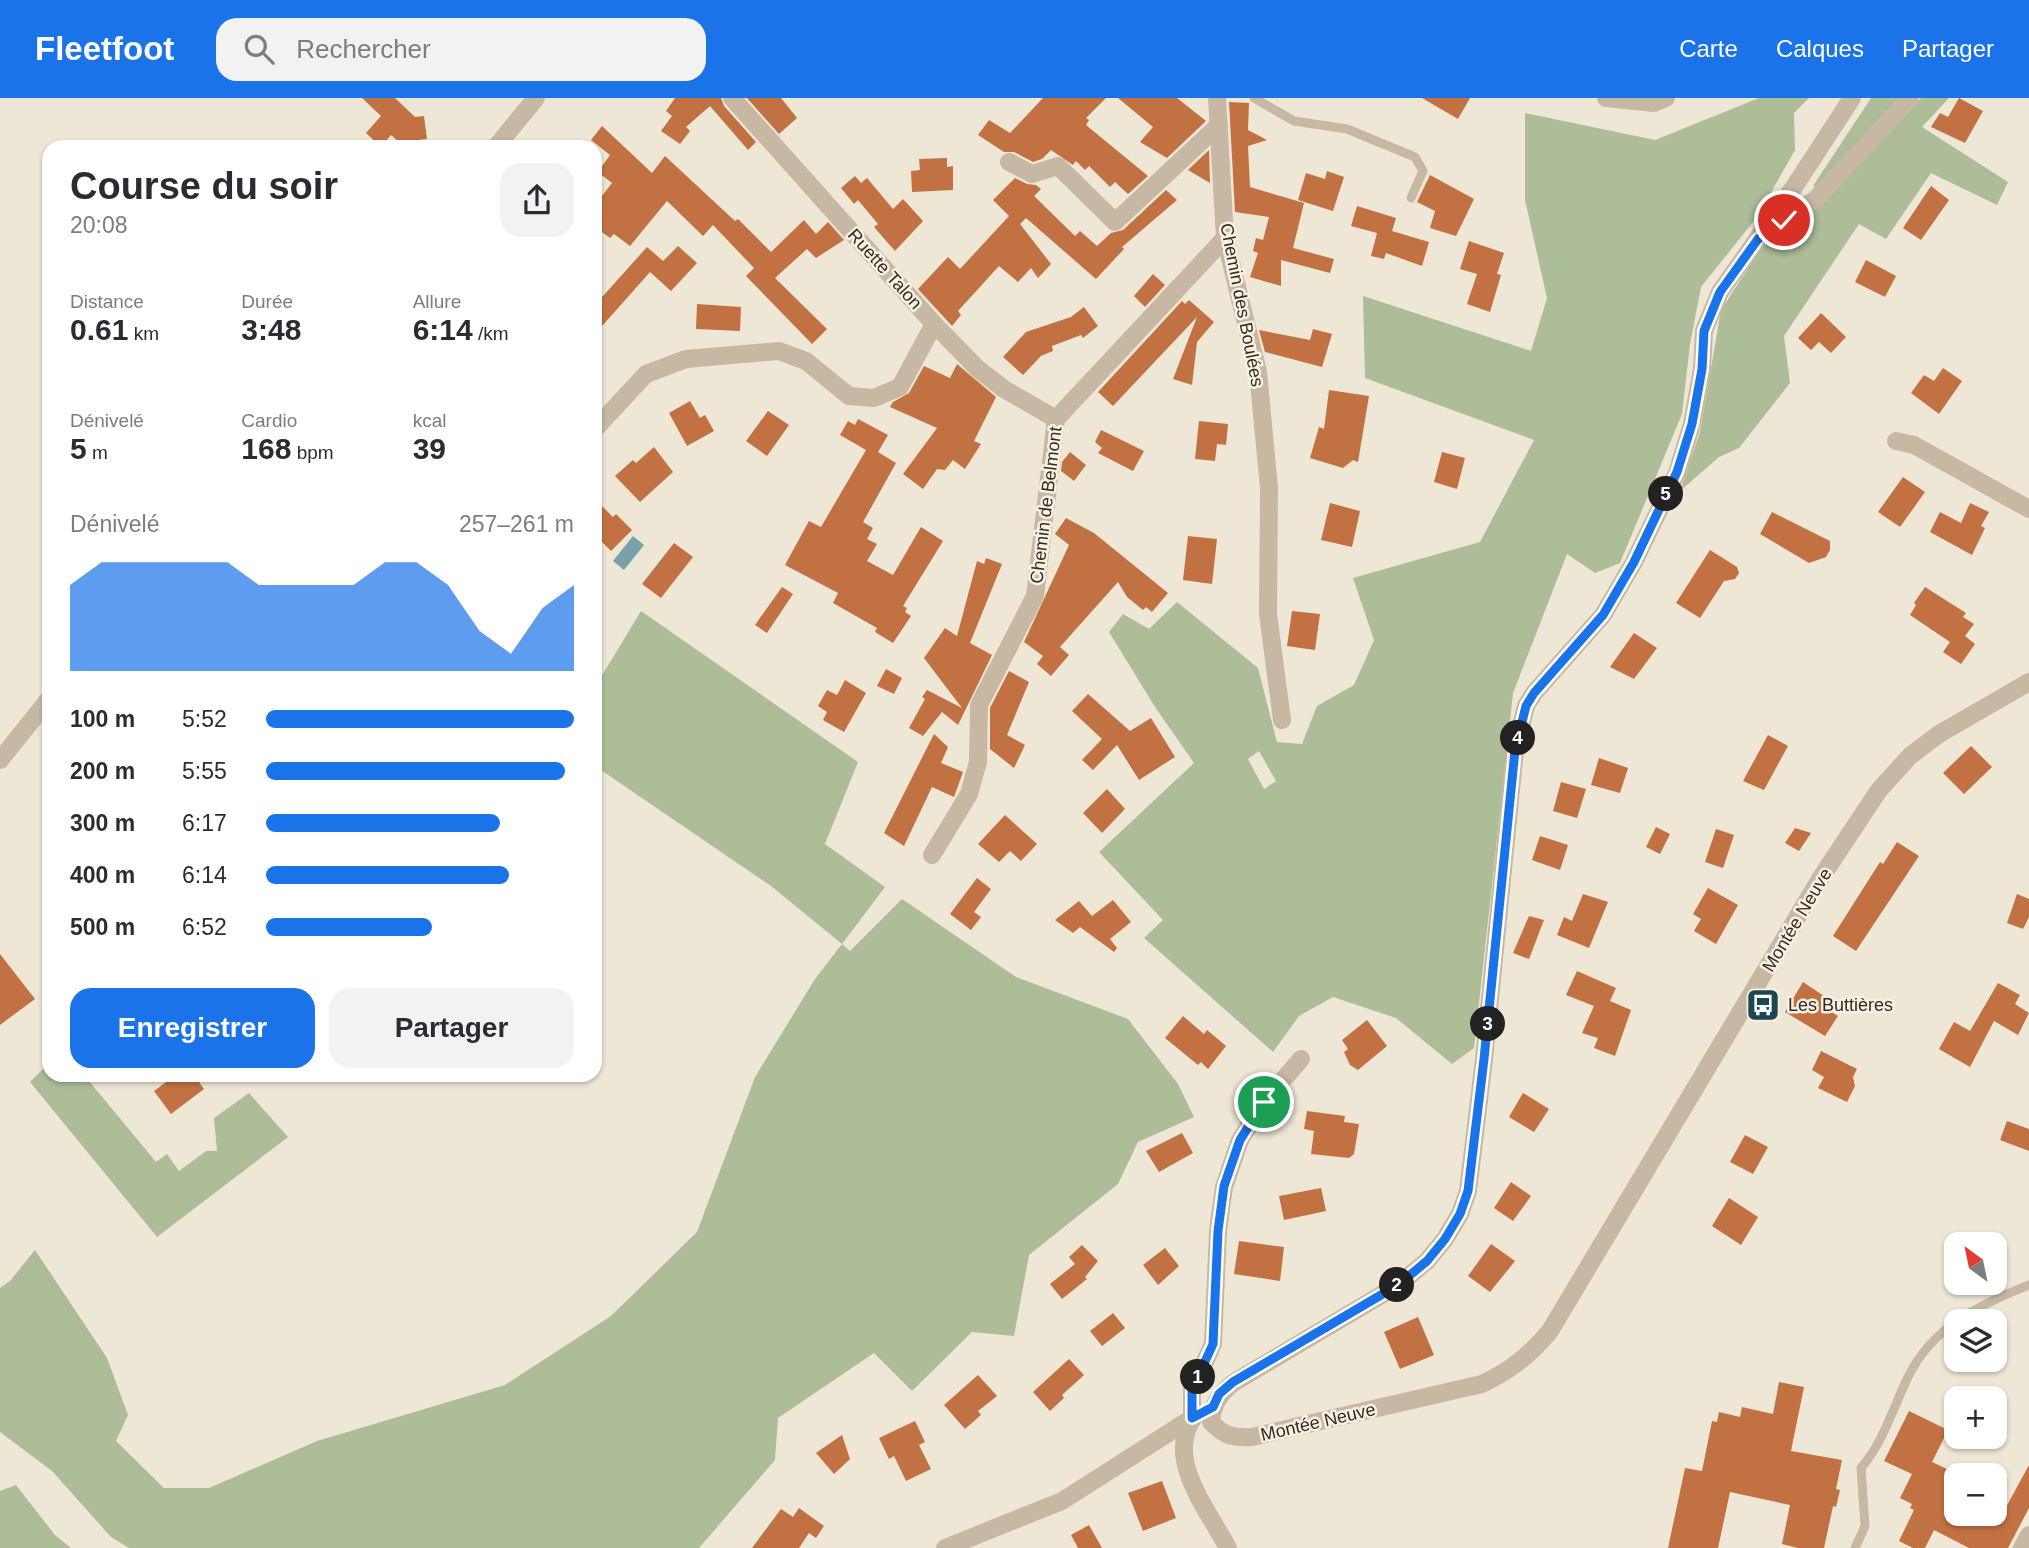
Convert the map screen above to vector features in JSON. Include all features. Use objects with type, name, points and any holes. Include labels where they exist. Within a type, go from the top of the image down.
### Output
[{"type":"street","points":[[502,140],[536,98]]},
{"type":"street","name":"Ruette Talon","points":[[732,98],[934,324],[986,376],[1056,419]]},
{"type":"street","name":"Chemin des Boulées","points":[[1217,98],[1225,238],[1258,372],[1269,488],[1268,614],[1282,720]]},
{"type":"street","points":[[1606,98],[1654,103],[1667,98]]},
{"type":"street","points":[[945,1548],[1062,1501],[1213,1407],[1219,1394],[1233,1382],[1398,1285],[1427,1261],[1445,1239],[1460,1214],[1468,1191],[1515,750],[1526,706],[1534,693],[1603,615],[1634,562],[1677,472],[1692,424],[1702,369],[1704,331],[1720,292],[1852,98]]},
{"type":"street","points":[[1758,239],[1816,199],[1910,98]]},
{"type":"street","points":[[1009,162],[1032,174],[1058,166],[1115,222],[1219,125]]},
{"type":"street","name":"Chemin de Belmont","points":[[932,855],[970,794],[978,762],[979,705],[1035,596],[1056,419],[1225,238]]},
{"type":"street","points":[[602,421],[646,374],[686,359],[779,351],[806,360],[849,396],[874,398],[900,387],[934,324]]},
{"type":"street","points":[[1896,441],[1914,446],[2029,509]]},
{"type":"street","name":"Montée Neuve","points":[[1213,1407],[1211,1422],[1221,1433],[1234,1438],[1252,1437],[1482,1384],[1509,1371],[1531,1353],[1550,1331],[1820,879],[1879,790],[1910,756],[1939,734],[2029,682]]},
{"type":"street","points":[[0,760],[42,708]]},
{"type":"street","points":[[1228,1548],[1185,1467],[1182,1448],[1192,1418],[1192,1390],[1213,1344],[1218,1231],[1224,1186],[1246,1131],[1264,1102],[1301,1059]]},
{"type":"street","points":[[2022,1548],[2029,1535]]},
{"type":"lane","points":[[1254,98],[1294,121],[1347,129],[1415,158],[1423,171],[1410,198]]},
{"type":"lane","points":[[1855,1548],[1865,1526],[1861,1468],[1876,1450],[1909,1375],[1922,1354],[1950,1324],[1983,1303],[2029,1285]]},
{"type":"green space","points":[[1759,98],[1809,98],[1794,113],[1795,150],[1757,217],[1701,287],[1690,344],[1682,414],[1620,563],[1595,573],[1567,554],[1513,693],[1474,1048],[1452,1064],[1396,1018],[1333,997],[1299,1016],[1273,1052],[1144,938],[1163,920],[1099,852],[1194,763],[1155,707],[1109,632],[1123,614],[1149,629],[1177,602],[1258,668],[1277,742],[1302,744],[1317,706],[1354,685],[1374,640],[1353,578],[1480,542],[1534,440],[1365,378],[1363,296],[1531,351],[1547,298],[1525,200],[1525,113],[1655,140]],"holes":[[[1259,751],[1276,781],[1264,789],[1248,759]]]},
{"type":"green space","points":[[1871,98],[1902,98],[1818,188],[1813,186]]},
{"type":"green space","points":[[1921,98],[1949,98],[1922,127],[2008,182],[1997,205],[1931,173],[1886,239],[1859,224],[1784,336],[1790,383],[1739,448],[1719,457],[1680,491],[1700,432],[1721,310],[1761,248],[1819,206]]},
{"type":"green space","points":[[641,611],[858,762],[825,844],[885,887],[842,944],[771,886],[602,771],[602,675]]},
{"type":"green space","points":[[902,899],[1016,977],[1128,1019],[1178,1084],[1194,1117],[1138,1142],[1118,1184],[1029,1255],[1014,1336],[972,1332],[912,1391],[874,1353],[778,1418],[775,1460],[699,1548],[129,1548],[111,1537],[52,1471],[0,1432],[0,1288],[10,1281],[35,1250],[107,1358],[128,1415],[116,1441],[164,1488],[209,1488],[317,1441],[505,1385],[611,1316],[697,1232],[755,1077],[815,979],[842,944],[850,951]]},
{"type":"green space","points":[[42,1070],[42,1082],[90,1082],[156,1162],[167,1154],[179,1171],[206,1151],[217,1151],[214,1118],[249,1093],[288,1137],[157,1237],[30,1082]]},
{"type":"green space","points":[[16,1485],[55,1535],[71,1548],[0,1548],[0,1491]]},
{"type":"water","points":[[633,536],[644,545],[624,570],[613,561]]},
{"type":"building","points":[[362,98],[395,98],[415,117],[424,116],[427,139],[397,140],[391,135],[387,140],[374,140],[366,133],[381,116]]},
{"type":"building","points":[[675,98],[721,98],[724,106],[756,142],[748,150],[710,106],[686,127],[690,131],[680,144],[661,131],[672,116],[666,111]]},
{"type":"building","points":[[747,98],[781,98],[797,118],[779,134]]},
{"type":"building","points":[[1043,98],[1106,98],[1086,118],[1089,120],[1086,125],[1148,176],[1128,194],[1115,182],[1110,187],[1089,166],[1085,170],[1076,161],[1073,165],[1051,150],[1042,159],[1033,162],[1014,152],[1004,152],[978,135],[989,120],[1010,133]]},
{"type":"building","points":[[1118,98],[1177,98],[1206,121],[1167,158],[1140,142],[1153,127]]},
{"type":"building","points":[[1422,98],[1470,98],[1458,119]]},
{"type":"building","points":[[1959,98],[1983,111],[1965,143],[1931,127],[1940,113],[1948,117]]},
{"type":"building","points":[[1229,102],[1249,103],[1248,130],[1267,140],[1248,146],[1250,187],[1304,203],[1293,248],[1334,259],[1330,273],[1281,260],[1281,286],[1250,277],[1258,253],[1253,251],[1256,238],[1263,240],[1269,217],[1235,212]]},
{"type":"building","points":[[602,126],[652,173],[665,156],[735,221],[738,219],[771,252],[804,220],[816,234],[828,222],[844,240],[816,258],[807,249],[775,278],[827,329],[812,344],[746,276],[754,268],[713,225],[703,236],[667,201],[630,246],[614,234],[610,238],[602,232],[602,196],[612,183],[602,175],[602,166],[610,155],[602,149],[602,140],[591,140]]},
{"type":"building","points":[[1209,150],[1210,183],[1188,170]]},
{"type":"building","points":[[947,158],[947,167],[953,166],[953,190],[912,192],[911,171],[920,170],[919,159]]},
{"type":"building","points":[[1327,171],[1344,177],[1333,211],[1298,200],[1306,173],[1325,179]]},
{"type":"building","points":[[1430,175],[1474,199],[1456,236],[1430,228],[1435,211],[1417,202]]},
{"type":"building","points":[[855,176],[861,183],[867,178],[893,209],[903,199],[923,221],[895,251],[874,227],[878,224],[858,200],[854,204],[841,188]]},
{"type":"building","points":[[1015,178],[1041,189],[1034,196],[1075,236],[1080,231],[1097,246],[1111,233],[1123,230],[1166,190],[1177,200],[1122,247],[1124,249],[1096,279],[1026,218],[1020,224],[1051,264],[1038,278],[1031,268],[1018,282],[999,266],[958,311],[961,315],[952,326],[918,289],[948,257],[960,269],[1009,216],[993,200]]},
{"type":"building","points":[[1931,186],[1949,200],[1921,240],[1903,228]]},
{"type":"building","points":[[1357,206],[1396,218],[1392,231],[1429,242],[1422,266],[1386,253],[1384,259],[1371,256],[1377,233],[1351,226]]},
{"type":"building","points":[[1469,241],[1504,253],[1497,274],[1501,275],[1490,312],[1467,304],[1477,274],[1460,269]]},
{"type":"building","points":[[678,246],[697,263],[671,291],[650,272],[602,326],[602,297],[647,247],[663,261]]},
{"type":"building","points":[[1866,260],[1896,276],[1885,297],[1855,282]]},
{"type":"building","points":[[1153,274],[1165,285],[1145,307],[1134,296]]},
{"type":"building","points":[[1189,300],[1214,322],[1197,342],[1192,385],[1173,379],[1197,317],[1113,406],[1098,392],[1182,301],[1185,304]]},
{"type":"building","points":[[697,304],[741,307],[740,331],[696,329]]},
{"type":"building","points":[[1084,307],[1098,326],[1083,338],[1081,335],[1052,346],[1053,351],[1041,356],[1023,375],[1003,357],[1026,332],[1071,317]]},
{"type":"building","points":[[1821,313],[1846,337],[1831,353],[1819,342],[1811,350],[1798,338]]},
{"type":"building","points":[[1313,329],[1332,334],[1322,367],[1265,352],[1259,330],[1310,340]]},
{"type":"building","points":[[957,364],[996,397],[974,441],[981,444],[965,469],[953,460],[945,470],[937,469],[923,489],[903,474],[937,428],[890,407],[893,402],[909,393],[924,366],[950,378]]},
{"type":"building","points":[[1943,368],[1962,381],[1939,414],[1911,393],[1924,375],[1934,381]]},
{"type":"building","points":[[1329,390],[1369,396],[1358,462],[1353,460],[1343,468],[1310,458],[1319,427],[1324,429]]},
{"type":"building","points":[[690,401],[700,418],[705,415],[714,431],[687,446],[669,413]]},
{"type":"building","points":[[768,411],[789,425],[767,456],[746,441]]},
{"type":"building","points":[[858,419],[888,435],[878,452],[896,463],[863,522],[873,528],[867,539],[877,544],[867,561],[893,575],[921,527],[943,541],[903,606],[907,608],[905,612],[911,616],[893,643],[875,632],[877,628],[833,603],[838,593],[785,565],[809,521],[821,527],[866,450],[840,435],[848,421],[855,425]]},
{"type":"building","points":[[1199,421],[1228,424],[1226,445],[1217,444],[1215,461],[1195,459]]},
{"type":"building","points":[[1101,430],[1144,451],[1133,471],[1098,453],[1102,448],[1095,442]]},
{"type":"building","points":[[654,447],[673,472],[640,502],[615,476]]},
{"type":"building","points":[[1070,452],[1086,465],[1074,481],[1061,471],[1062,462]]},
{"type":"building","points":[[1442,452],[1465,458],[1457,489],[1434,482]]},
{"type":"building","points":[[1903,477],[1925,492],[1900,527],[1878,512]]},
{"type":"building","points":[[1330,503],[1360,511],[1352,547],[1321,540]]},
{"type":"building","points":[[1970,503],[1989,512],[1981,526],[1985,528],[1972,555],[1930,532],[1940,512],[1961,523]]},
{"type":"building","points":[[602,506],[613,517],[616,514],[632,530],[611,551],[602,542]]},
{"type":"building","points":[[1772,512],[1830,541],[1830,550],[1826,557],[1809,563],[1760,534]]},
{"type":"building","points":[[1066,518],[1094,533],[1168,593],[1152,612],[1146,607],[1143,610],[1127,597],[1118,582],[1060,647],[1069,655],[1051,676],[1037,664],[1043,656],[1024,642],[1069,545],[1055,534]]},
{"type":"building","points":[[1188,536],[1217,539],[1212,584],[1183,580]]},
{"type":"building","points":[[674,543],[693,557],[661,598],[642,584]]},
{"type":"building","points":[[1710,550],[1737,567],[1739,573],[1735,579],[1724,581],[1700,618],[1676,603]]},
{"type":"building","points":[[986,558],[1002,564],[970,643],[992,655],[958,725],[942,712],[923,736],[909,728],[927,690],[962,708],[924,658],[945,628],[957,636],[977,561],[984,564]]},
{"type":"building","points":[[782,587],[793,594],[767,633],[755,625]]},
{"type":"building","points":[[1925,587],[1966,613],[1963,617],[1974,624],[1965,636],[1975,644],[1961,664],[1943,652],[1950,642],[1910,615],[1916,605],[1914,603]]},
{"type":"building","points":[[1292,611],[1320,614],[1315,650],[1287,646]]},
{"type":"building","points":[[1634,633],[1657,648],[1634,679],[1610,667]]},
{"type":"building","points":[[886,669],[902,678],[894,694],[877,686]]},
{"type":"building","points":[[1009,671],[1029,682],[1007,735],[1025,745],[1014,768],[990,749],[990,708]]},
{"type":"building","points":[[845,680],[866,693],[844,732],[823,720],[827,712],[818,706],[827,690],[837,695]]},
{"type":"building","points":[[1088,694],[1130,731],[1151,718],[1175,757],[1139,780],[1117,745],[1093,770],[1082,760],[1102,739],[1072,711]]},
{"type":"building","points":[[934,734],[948,747],[941,763],[963,772],[954,797],[932,787],[904,846],[884,833]]},
{"type":"building","points":[[1768,735],[1788,746],[1764,790],[1743,781]]},
{"type":"building","points":[[1971,746],[1992,767],[1964,794],[1943,773]]},
{"type":"building","points":[[1599,758],[1628,768],[1620,793],[1591,785]]},
{"type":"building","points":[[1561,782],[1586,789],[1577,818],[1553,811]]},
{"type":"building","points":[[1107,789],[1125,809],[1102,833],[1083,813]]},
{"type":"building","points":[[1005,815],[1037,844],[1021,861],[1010,851],[999,862],[978,844]]},
{"type":"building","points":[[1656,827],[1670,834],[1660,854],[1646,847]]},
{"type":"building","points":[[1795,828],[1811,833],[1799,851],[1785,843]]},
{"type":"building","points":[[1716,829],[1734,835],[1723,868],[1705,862]]},
{"type":"building","points":[[1540,836],[1568,845],[1560,870],[1532,860]]},
{"type":"building","points":[[1897,842],[1919,856],[1856,951],[1833,936],[1880,862],[1883,864]]},
{"type":"building","points":[[977,878],[991,889],[974,912],[981,917],[971,930],[950,914]]},
{"type":"building","points":[[1708,888],[1738,905],[1716,944],[1694,931],[1701,919],[1693,914]]},
{"type":"building","points":[[1583,894],[1608,902],[1589,948],[1557,935],[1564,917],[1572,921]]},
{"type":"building","points":[[2017,894],[2029,899],[2029,917],[2023,929],[2007,923]]},
{"type":"building","points":[[1113,900],[1131,922],[1110,939],[1117,948],[1114,952],[1080,927],[1073,933],[1055,920],[1079,901],[1092,916]]},
{"type":"building","points":[[1529,916],[1544,920],[1529,959],[1513,953]]},
{"type":"building","points":[[0,954],[35,999],[0,1025]]},
{"type":"building","points":[[1577,971],[1616,988],[1610,1001],[1631,1010],[1615,1056],[1594,1048],[1598,1038],[1582,1033],[1594,1006],[1566,995]]},
{"type":"building","points":[[1803,982],[1830,1000],[1825,1008],[1838,1016],[1825,1036],[1785,1012]]},
{"type":"building","points":[[1998,983],[2020,995],[2015,1004],[2029,1013],[2018,1035],[1994,1021],[1970,1067],[1939,1049],[1954,1022],[1970,1031]]},
{"type":"building","points":[[1183,1016],[1204,1034],[1207,1030],[1226,1046],[1208,1069],[1201,1062],[1198,1065],[1165,1038]]},
{"type":"building","points":[[1367,1020],[1387,1046],[1358,1070],[1350,1065],[1344,1052],[1348,1049],[1342,1040]]},
{"type":"building","points":[[1821,1051],[1857,1069],[1853,1077],[1855,1086],[1847,1102],[1818,1088],[1824,1077],[1812,1070]]},
{"type":"building","points":[[166,1082],[199,1082],[204,1089],[171,1114],[154,1091]]},
{"type":"building","points":[[1523,1093],[1549,1109],[1534,1132],[1509,1117]]},
{"type":"building","points":[[1307,1111],[1345,1116],[1344,1122],[1359,1124],[1354,1154],[1349,1158],[1311,1154],[1314,1131],[1304,1129]]},
{"type":"building","points":[[2007,1121],[2029,1129],[2029,1151],[2000,1140]]},
{"type":"building","points":[[1182,1133],[1193,1153],[1159,1172],[1146,1151]]},
{"type":"building","points":[[1745,1135],[1768,1147],[1753,1174],[1730,1162]]},
{"type":"building","points":[[1511,1182],[1531,1196],[1513,1221],[1494,1208]]},
{"type":"building","points":[[1321,1188],[1326,1211],[1284,1220],[1279,1196]]},
{"type":"building","points":[[1729,1198],[1758,1217],[1741,1245],[1712,1226]]},
{"type":"building","points":[[1239,1241],[1284,1247],[1280,1281],[1234,1274]]},
{"type":"building","points":[[1491,1244],[1515,1261],[1490,1292],[1468,1276]]},
{"type":"building","points":[[1082,1245],[1098,1261],[1085,1277],[1087,1279],[1062,1299],[1050,1284],[1075,1264],[1069,1257]]},
{"type":"building","points":[[1165,1248],[1179,1266],[1158,1285],[1143,1265]]},
{"type":"building","points":[[1113,1313],[1125,1328],[1102,1346],[1090,1331]]},
{"type":"building","points":[[1418,1317],[1434,1355],[1400,1369],[1384,1332]]},
{"type":"building","points":[[1069,1359],[1084,1375],[1062,1395],[1064,1398],[1050,1411],[1033,1392]]},
{"type":"building","points":[[978,1375],[997,1396],[978,1411],[981,1415],[965,1429],[944,1405]]},
{"type":"building","points":[[1779,1382],[1804,1387],[1791,1451],[1842,1460],[1836,1489],[1840,1490],[1836,1507],[1833,1506],[1824,1548],[1798,1548],[1782,1544],[1790,1505],[1730,1492],[1718,1548],[1668,1548],[1685,1468],[1702,1471],[1712,1421],[1717,1422],[1719,1412],[1740,1417],[1742,1407],[1773,1414]]},
{"type":"building","points":[[1909,1411],[1944,1428],[1944,1438],[1932,1462],[1944,1468],[1944,1526],[2007,1526],[2007,1505],[2029,1465],[2029,1508],[2008,1548],[1969,1548],[1934,1530],[1925,1548],[1913,1548],[1899,1541],[1914,1510],[1910,1508],[1912,1504],[1900,1498],[1912,1474],[1884,1461]]},
{"type":"building","points":[[915,1421],[925,1442],[919,1445],[931,1469],[906,1481],[894,1456],[889,1459],[879,1438]]},
{"type":"building","points":[[842,1435],[850,1459],[834,1474],[816,1453]]},
{"type":"building","points":[[1162,1481],[1176,1518],[1143,1531],[1128,1493]]},
{"type":"building","points":[[799,1508],[824,1526],[816,1538],[809,1533],[799,1548],[752,1548],[781,1509],[793,1517]]},
{"type":"building","points":[[1089,1525],[1102,1548],[1078,1548],[1071,1535]]},
{"type":"place","name":"Les Buttières","points":[[1763,1005]]},
{"type":"route","points":[[1264,1102],[1240,1140],[1224,1186],[1218,1231],[1213,1344],[1192,1390],[1192,1418],[1213,1407],[1219,1394],[1233,1382],[1398,1285],[1427,1261],[1460,1214],[1468,1191],[1484,1059],[1515,750],[1526,706],[1534,693],[1603,615],[1634,562],[1677,472],[1692,424],[1702,369],[1704,331],[1720,292],[1758,239],[1784,220]]}]
